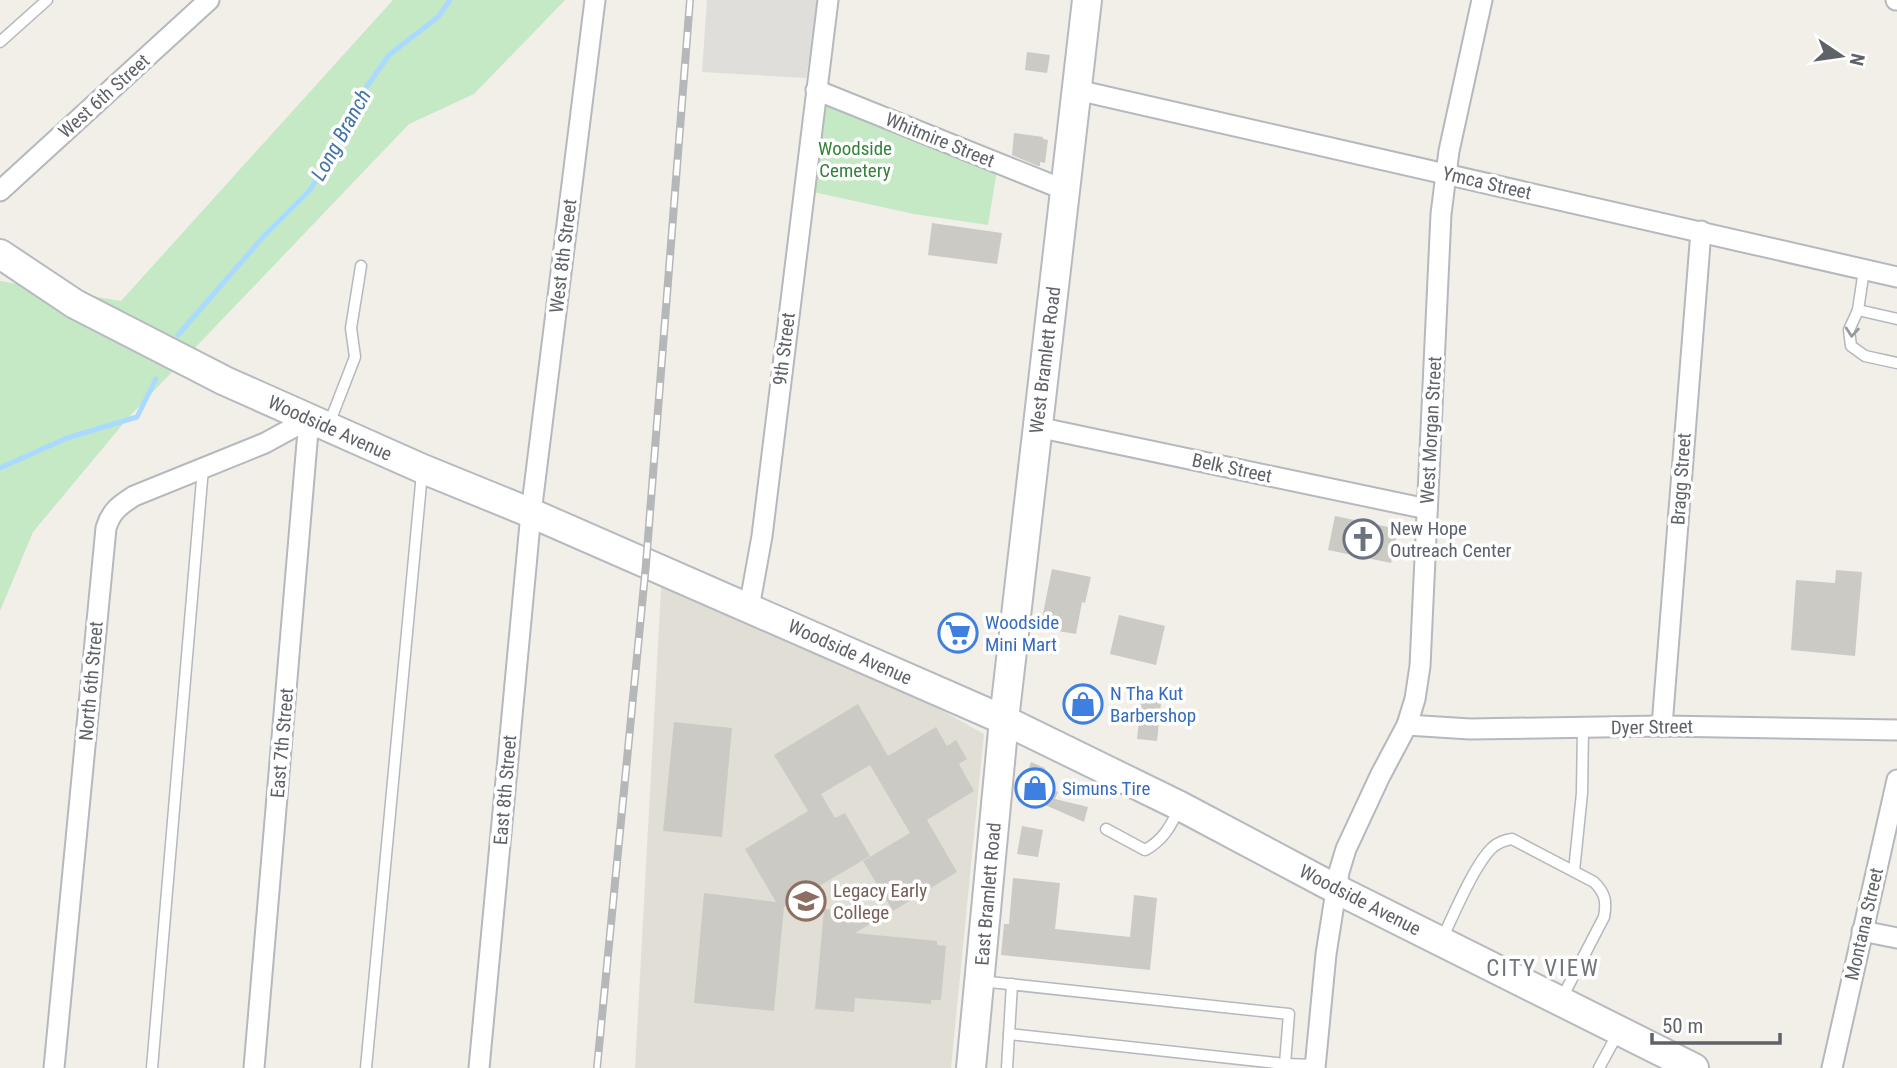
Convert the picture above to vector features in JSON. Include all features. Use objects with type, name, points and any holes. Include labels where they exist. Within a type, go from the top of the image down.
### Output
[{"type":"street","name":"West 6th Street","points":[[0,191],[209,0]]},
{"type":"street","name":"West 8th Street","points":[[531,513],[595,0]]},
{"type":"street","name":"9th Street","points":[[749,608],[762,536],[828,0]]},
{"type":"street","name":"West Bramlett Road","points":[[1004,720],[1087,0]]},
{"type":"street","name":"West Morgan Street","points":[[1315,1067],[1326,954],[1339,872],[1346,849],[1380,776],[1407,726],[1415,699],[1420,666],[1441,214],[1448,150],[1482,0]]},
{"type":"street","name":"Whitmire Street","points":[[816,90],[1065,190]]},
{"type":"street","name":"Ymca Street","points":[[1077,90],[1897,278]]},
{"type":"street","name":"Bragg Street","points":[[1662,726],[1700,231]]},
{"type":"street","name":"Woodside Avenue","points":[[0,254],[75,304],[225,381],[1004,720],[1180,806],[1338,890],[1619,1030],[1666,1061],[1694,1068]]},
{"type":"street","name":"North 6th Street","points":[[54,1068],[106,528],[112,513],[134,496],[318,423]]},
{"type":"street","name":"East 7th Street","points":[[254,1068],[318,423]]},
{"type":"street","name":"Belk Street","points":[[1037,427],[1427,509]]},
{"type":"street","name":"East 8th Street","points":[[479,1068],[531,513]]},
{"type":"street","name":"East Bramlett Road","points":[[971,1068],[1004,720]]},
{"type":"street","name":"Dyer Street","points":[[1407,726],[1470,729],[1662,726],[1897,730]]},
{"type":"street","name":"Montana Street","points":[[1832,1068],[1897,780]]},
{"type":"street","points":[[1862,931],[1897,938]]},
{"type":"lane","points":[[0,42],[47,0]]},
{"type":"lane","points":[[318,423],[355,357],[351,328],[361,266]]},
{"type":"lane","points":[[1864,270],[1857,310],[1849,330],[1852,346],[1865,356],[1897,363]]},
{"type":"lane","points":[[1857,310],[1897,319]]},
{"type":"lane","points":[[152,1068],[203,467]]},
{"type":"lane","points":[[366,1068],[423,469]]},
{"type":"lane","points":[[1574,871],[1582,793],[1583,728]]},
{"type":"lane","points":[[1106,829],[1145,850],[1157,844],[1180,806]]},
{"type":"lane","points":[[1441,942],[1490,849],[1503,841],[1513,839],[1594,882],[1603,891],[1606,904],[1604,917],[1560,1001]]},
{"type":"lane","points":[[979,981],[1289,1014],[1285,1066]]},
{"type":"lane","points":[[1007,1068],[1012,984]]},
{"type":"lane","points":[[1599,1068],[1619,1030]]},
{"type":"lane","points":[[1009,1034],[1285,1066],[1315,1067]]},
{"type":"shaded area","points":[[707,0],[819,0],[806,78],[702,72]]},
{"type":"shaded area","name":"Legacy Early College","points":[[662,571],[805,634],[984,734],[951,1068],[635,1068]]},
{"type":"green space","points":[[393,0],[565,0],[474,94],[409,124],[128,418],[33,532],[0,611],[0,281],[121,301]]},
{"type":"green space","name":"Woodside Cemetery","points":[[821,102],[997,170],[988,225],[914,214],[809,191]]},
{"type":"building","points":[[1027,52],[1050,55],[1047,73],[1025,70]]},
{"type":"building","points":[[1014,133],[1048,140],[1045,163],[1040,162],[1038,166],[1012,155]]},
{"type":"building","points":[[932,223],[1002,233],[997,264],[928,255]]},
{"type":"building","name":"New Hope Outreach Center","points":[[1335,516],[1398,529],[1391,563],[1328,550]]},
{"type":"building","points":[[1052,569],[1091,577],[1085,603],[1082,602],[1076,634],[1040,628]]},
{"type":"building","points":[[1836,570],[1862,572],[1855,656],[1791,650],[1796,580],[1835,583]]},
{"type":"building","points":[[1119,615],[1165,626],[1156,665],[1110,654]]},
{"type":"building","name":"N Tha Kut Barbershop","points":[[1082,685],[1097,692],[1083,722],[1068,715]]},
{"type":"building","points":[[1142,692],[1162,694],[1157,741],[1137,739]]},
{"type":"building","points":[[858,704],[888,756],[936,727],[947,746],[956,740],[967,759],[959,764],[974,791],[927,820],[957,872],[893,911],[863,861],[910,833],[870,765],[821,794],[835,818],[845,813],[870,856],[784,907],[774,1011],[694,1003],[704,893],[776,902],[745,849],[808,811],[774,755]]},
{"type":"building","points":[[674,722],[732,728],[722,837],[663,831]]},
{"type":"building","name":"Simuns Tire","points":[[1031,762],[1045,768],[1040,783],[1058,792],[1055,799],[1088,807],[1084,822],[1020,794]]},
{"type":"building","points":[[1022,826],[1043,830],[1038,857],[1017,854]]},
{"type":"building","points":[[1013,878],[1060,883],[1055,929],[1130,937],[1134,895],[1157,898],[1150,970],[1001,955],[1004,924],[1009,924]]},
{"type":"building","points":[[824,909],[871,913],[870,924],[855,933],[937,941],[937,945],[946,946],[941,1000],[931,1000],[931,1004],[855,998],[854,1012],[815,1009]]},
{"type":"waterway","name":"Long Branch","points":[[178,335],[264,236],[310,190],[340,141],[360,96],[389,55],[438,17],[450,0]]},
{"type":"waterway","name":"Long Branch","points":[[0,468],[67,438],[137,417],[156,379]]},
{"type":"railway","points":[[597,1068],[646,564],[690,0]]},
{"type":"place","name":"New Hope Outreach Center","points":[[1363,539]]},
{"type":"place","name":"Woodside Mini Mart","points":[[958,633]]},
{"type":"place","name":"N Tha Kut Barbershop","points":[[1083,704]]},
{"type":"place","name":"Simuns Tire","points":[[1035,788]]},
{"type":"place","name":"Legacy Early College","points":[[806,901]]},
{"type":"district","name":"CITY VIEW","points":[[1543,968]]}]
